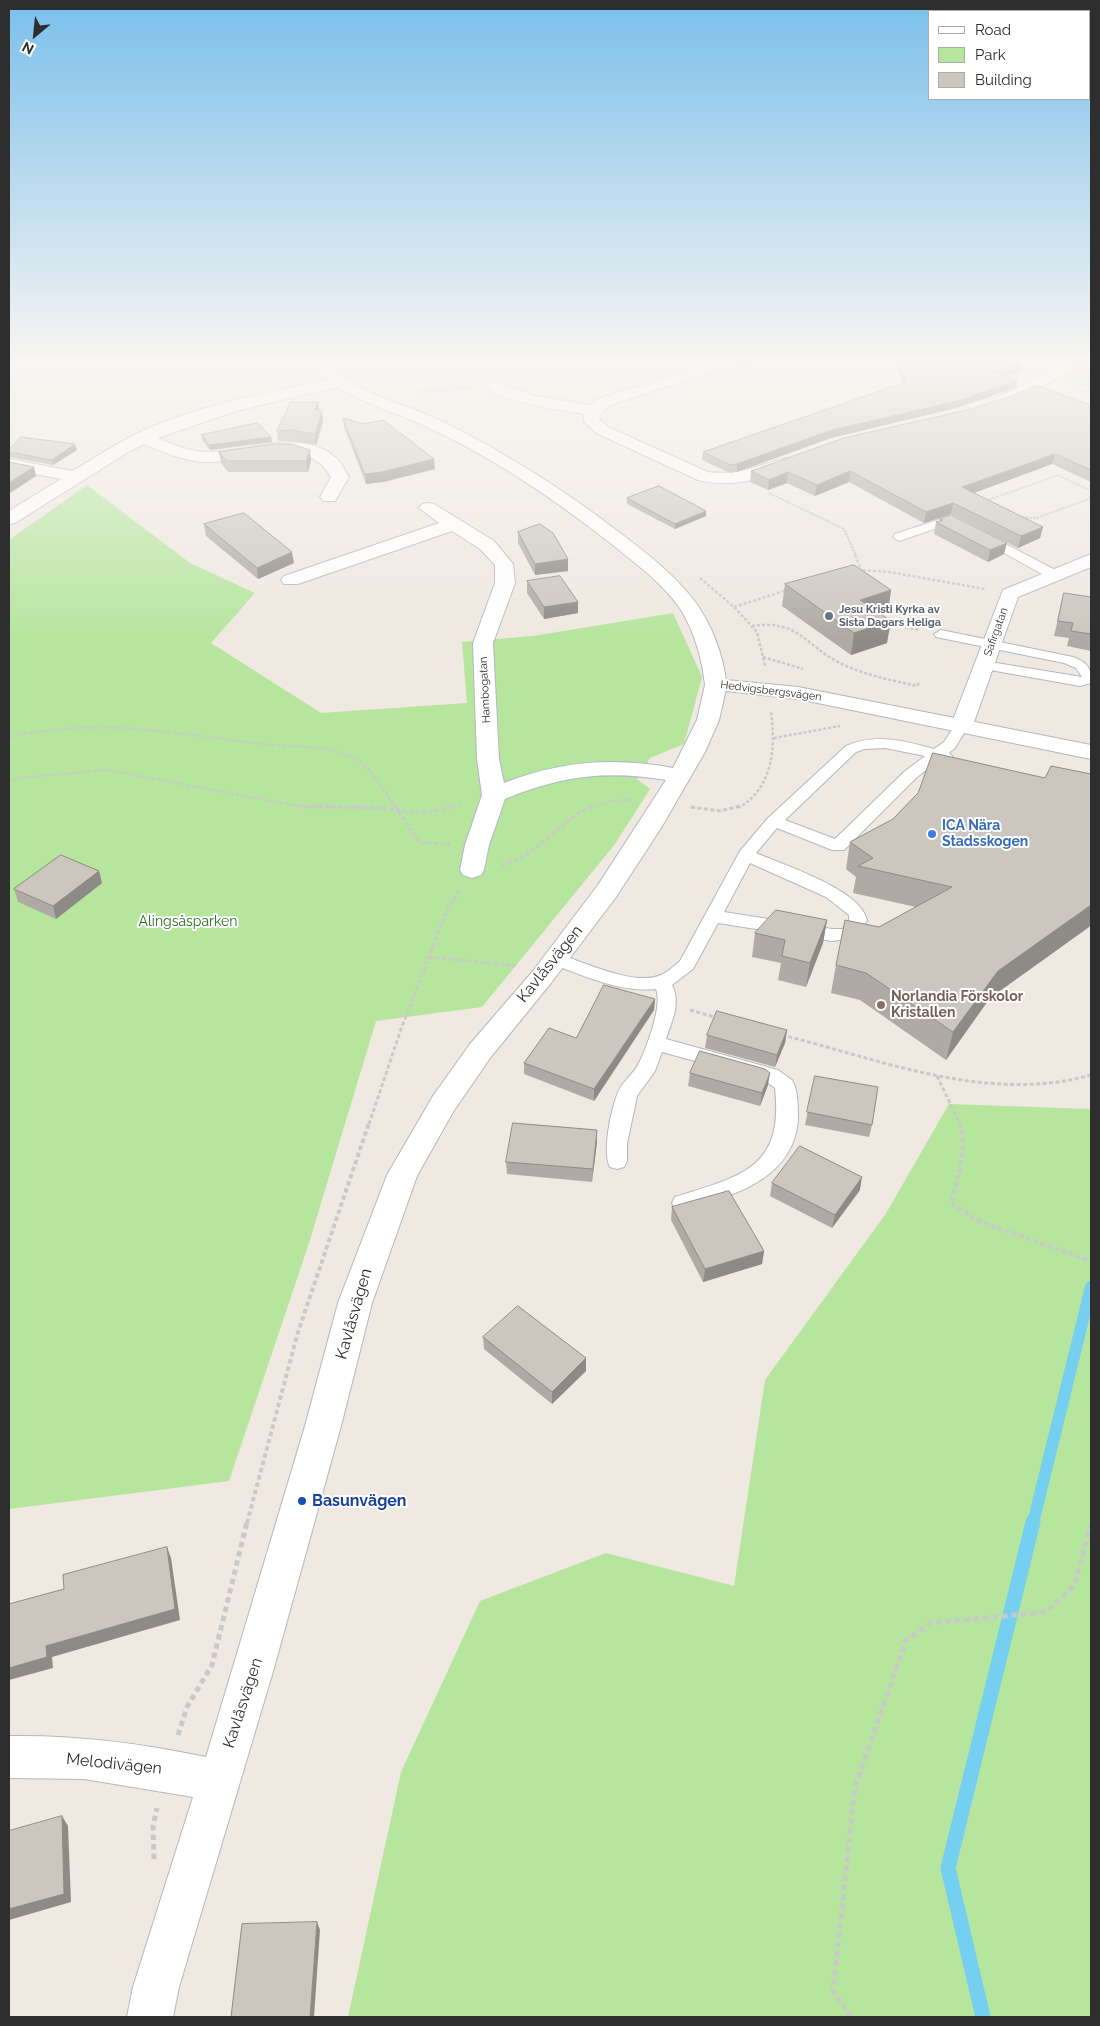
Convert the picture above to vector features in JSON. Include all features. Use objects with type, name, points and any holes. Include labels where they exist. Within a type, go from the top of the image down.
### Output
[{"type":"street","points":[[9,519],[119,452]]},
{"type":"street","points":[[179,452],[202,456],[221,456],[260,452]]},
{"type":"street","points":[[310,452],[323,454],[332,460],[340,477],[329,497]]},
{"type":"street","name":"Hedvigsbergsvägen","points":[[488,452],[510,463],[558,494],[653,568],[680,596],[694,616],[712,653],[716,685],[798,694],[1091,752]]},
{"type":"street","points":[[650,452],[704,476],[721,480],[739,479],[801,457]]},
{"type":"street","points":[[9,464],[75,477]]},
{"type":"street","name":"Hambogatan","points":[[428,508],[487,545],[504,564],[505,583],[483,644],[488,760],[494,795]]},
{"type":"street","points":[[291,580],[454,524]]},
{"type":"street","name":"Safirgatan","points":[[962,725],[1010,594],[1091,560]]},
{"type":"street","name":"Kavlåsvägen","points":[[150,2017],[156,1987],[278,1587],[324,1426],[355,1303],[402,1175],[443,1104],[480,1051],[608,891],[680,776],[708,720],[716,685]]},
{"type":"street","points":[[472,870],[477,845],[492,806],[494,795],[535,779],[566,770],[602,766],[629,766],[680,776]]},
{"type":"street","name":"Melodivägen","points":[[9,1757],[84,1758],[167,1770],[218,1781]]},
{"type":"lane","points":[[898,537],[950,520],[1005,547],[1054,575]]},
{"type":"lane","points":[[942,634],[1068,660],[1081,665],[1090,677],[1080,682],[984,665]]},
{"type":"lane","points":[[774,821],[838,846],[910,775],[938,755],[956,739],[962,725]]},
{"type":"lane","points":[[548,968],[642,983],[662,982],[676,975],[687,965],[746,855],[774,821],[851,749],[860,744],[876,743],[956,759]]},
{"type":"lane","points":[[712,916],[832,935],[848,934],[858,921],[857,913],[832,893],[746,855]]},
{"type":"lane","points":[[617,1161],[617,1144],[627,1094],[648,1066],[668,1005],[667,993],[662,982]]},
{"type":"lane","points":[[656,1043],[771,1075],[785,1084],[787,1122],[781,1148],[768,1164],[744,1182],[683,1203]]},
{"type":"path","points":[[992,505],[984,502],[1067,472]]},
{"type":"path","points":[[1058,475],[1091,491]]},
{"type":"path","points":[[739,479],[844,529],[862,569]]},
{"type":"path","points":[[1014,516],[1037,518],[1089,499],[1091,496]]},
{"type":"path","points":[[851,571],[862,569],[889,572],[1010,594]]},
{"type":"path","points":[[734,608],[789,589]]},
{"type":"path","points":[[752,627],[772,622],[784,625],[842,664],[874,677],[918,686],[919,683]]},
{"type":"path","points":[[885,623],[942,634]]},
{"type":"path","points":[[763,657],[766,672]]},
{"type":"path","points":[[686,806],[728,810],[739,807],[757,793],[770,768],[774,738],[770,706]]},
{"type":"path","points":[[9,737],[64,726],[102,725],[163,730],[282,746],[319,748],[359,761],[399,811],[418,842],[477,845]]},
{"type":"path","points":[[9,781],[16,778],[108,770],[303,807],[376,807],[399,811],[431,812],[494,795]]},
{"type":"path","points":[[429,957],[548,968]]},
{"type":"path","points":[[668,1005],[724,1019]]},
{"type":"path","points":[[779,1034],[970,1083],[1009,1086],[1046,1085],[1091,1074]]},
{"type":"path","points":[[937,1076],[957,1115],[964,1136],[965,1149],[951,1203],[979,1222],[1091,1262]]},
{"type":"path","points":[[851,2017],[833,1991],[855,1787],[906,1640],[931,1623],[1046,1612],[1074,1586],[1091,1525]]},
{"type":"green space","name":"Alingsåsparken","points":[[87,485],[190,563],[255,593],[211,643],[321,713],[467,703],[462,642],[533,636],[673,613],[702,677],[684,744],[650,758],[637,779],[650,789],[615,844],[482,1007],[376,1021],[309,1243],[229,1481],[9,1509],[9,540]]},
{"type":"green space","points":[[949,1104],[1091,1109],[1091,2017],[348,2017],[401,1772],[480,1601],[606,1553],[734,1586],[765,1380],[885,1215]]},
{"type":"building","points":[[9,452],[64,452],[52,460]]},
{"type":"building","points":[[219,452],[309,452],[306,461],[226,461]]},
{"type":"building","points":[[356,452],[424,452],[434,459],[382,472],[365,474]]},
{"type":"building","points":[[704,452],[772,452],[730,465]]},
{"type":"building","points":[[806,452],[1091,452],[1091,470],[1055,454],[962,487],[1043,527],[1021,536],[953,503],[926,512],[850,471],[817,485],[788,472],[769,480],[751,471]]},
{"type":"building","points":[[9,462],[34,467],[9,483]]},
{"type":"building","points":[[659,486],[706,511],[675,524],[627,498]]},
{"type":"building","points":[[244,513],[292,552],[257,568],[204,524]]},
{"type":"building","points":[[951,515],[1007,543],[990,550],[936,522]]},
{"type":"building","points":[[540,524],[553,533],[568,559],[535,564],[518,532]]},
{"type":"building","points":[[854,565],[891,590],[860,600],[891,621],[854,633],[785,584]]},
{"type":"building","points":[[560,576],[578,602],[544,607],[527,581]]},
{"type":"building","points":[[1064,593],[1091,597],[1091,634],[1071,631],[1073,623],[1058,621]]},
{"type":"building","points":[[933,753],[1045,778],[1051,766],[1091,774],[1091,905],[998,971],[953,1032],[866,973],[836,965],[845,920],[879,927],[952,887],[858,866],[873,858],[850,842],[893,819],[918,793]]},
{"type":"building","points":[[61,855],[99,871],[53,906],[14,889]]},
{"type":"building","points":[[776,910],[827,920],[810,963],[782,956],[785,940],[755,933]]},
{"type":"building","points":[[604,985],[655,999],[594,1089],[524,1063],[549,1028],[576,1038]]},
{"type":"building","points":[[717,1011],[787,1030],[777,1055],[707,1035]]},
{"type":"building","points":[[700,1051],[765,1069],[770,1073],[762,1093],[690,1073]]},
{"type":"building","points":[[815,1076],[878,1087],[872,1125],[807,1112]]},
{"type":"building","points":[[513,1123],[597,1130],[593,1169],[506,1162]]},
{"type":"building","points":[[800,1146],[862,1177],[835,1215],[772,1183]]},
{"type":"building","points":[[729,1191],[764,1251],[705,1269],[672,1207]]},
{"type":"building","points":[[518,1306],[586,1358],[552,1392],[483,1337]]},
{"type":"building","points":[[167,1547],[175,1609],[46,1646],[47,1657],[9,1668],[9,1604],[64,1589],[63,1575]]},
{"type":"building","points":[[62,1816],[64,1894],[9,1909],[9,1831]]},
{"type":"building","points":[[317,1922],[310,2017],[231,2017],[242,1924]]},
{"type":"waterway","points":[[1033,1523],[1091,1287]]},
{"type":"waterway","points":[[983,2017],[948,1868],[1033,1522]]},
{"type":"place","name":"Jesu Kristi Kyrka av Sista Dagars Heliga","points":[[829,616]]},
{"type":"place","name":"ICA Nära Stadsskogen","points":[[932,834]]},
{"type":"place","name":"Norlandia Förskolor Kristallen","points":[[881,1005]]},
{"type":"place","name":"Basunvägen","points":[[302,1501]]}]
